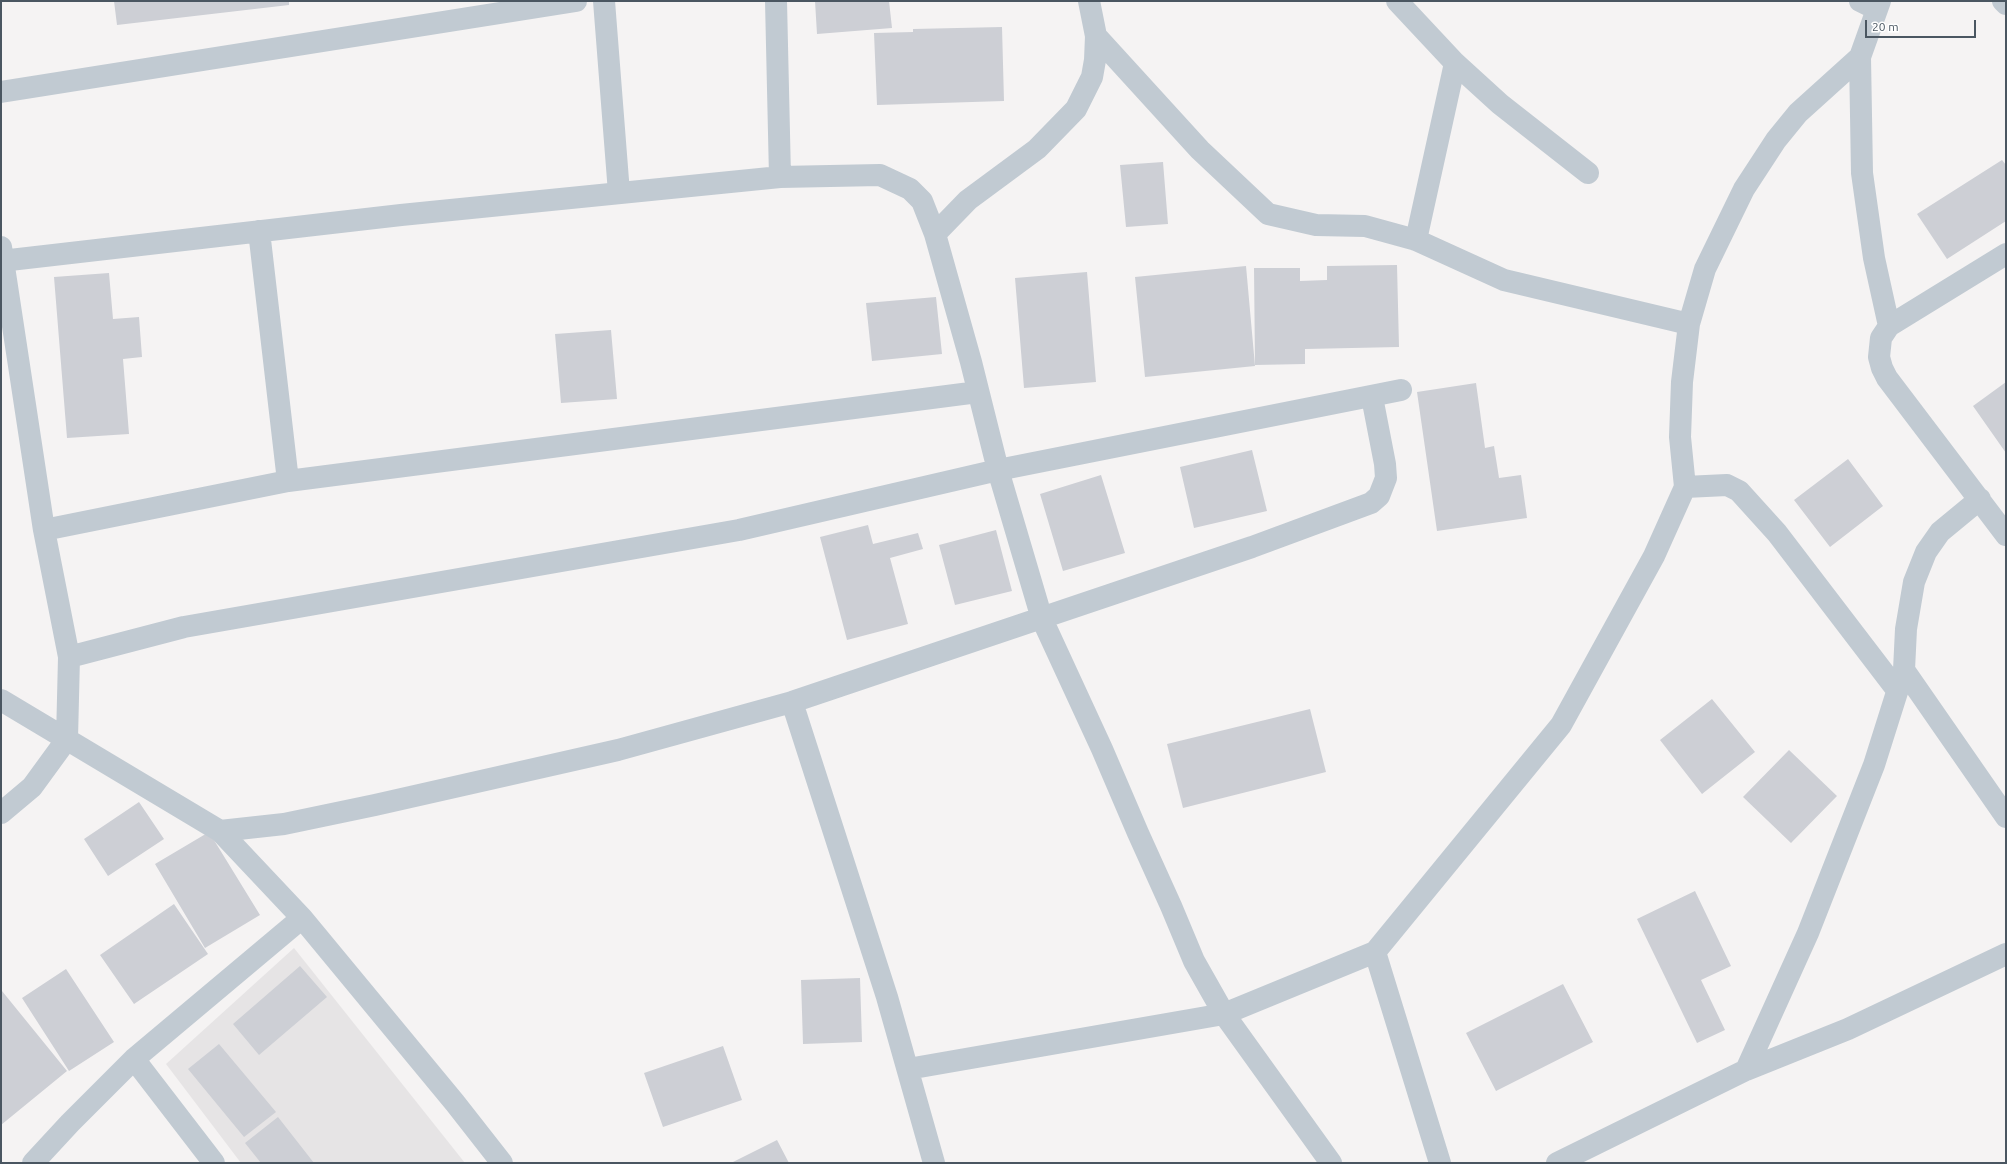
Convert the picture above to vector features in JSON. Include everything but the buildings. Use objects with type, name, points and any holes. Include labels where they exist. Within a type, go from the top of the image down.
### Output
[{"type":"street","points":[[1,92],[576,1]]},
{"type":"street","points":[[604,1],[619,193]]},
{"type":"street","points":[[776,1],[780,177]]},
{"type":"street","points":[[935,234],[968,200],[1037,149],[1076,109],[1092,78],[1096,36],[1089,1]]},
{"type":"street","points":[[1397,1],[1455,63],[1500,104],[1588,173]]},
{"type":"street","points":[[2003,1],[2006,4]]},
{"type":"street","points":[[1872,4],[1860,57],[1862,173],[1874,258],[1889,326]]},
{"type":"street","points":[[1096,36],[1200,150],[1268,214],[1316,225],[1365,226],[1416,240],[1504,280],[1689,324]]},
{"type":"street","points":[[908,1069],[1224,1014],[1375,952],[1561,725],[1654,556],[1685,487],[1680,437],[1682,382],[1689,324],[1706,269],[1744,189],[1768,152],[1798,113],[1860,57]]},
{"type":"street","points":[[1416,240],[1455,63]]},
{"type":"street","points":[[1,813],[32,787],[67,739],[69,658],[44,530],[2,256],[780,177],[880,175],[910,189],[918,197],[922,202],[935,234],[998,470],[1042,619],[1172,906],[1194,961],[1224,1014],[1331,1163]]},
{"type":"street","points":[[259,231],[288,481]]},
{"type":"street","points":[[2006,254],[1889,326],[1881,338],[1879,357],[1882,368],[1888,378],[2006,534]]},
{"type":"street","points":[[69,658],[184,627],[739,530],[998,470],[1232,423],[1372,397],[1401,390]]},
{"type":"street","points":[[44,530],[288,481],[978,392]]},
{"type":"street","points":[[220,831],[284,824],[618,750],[792,702],[1252,547],[1371,503],[1379,496],[1386,478],[1385,464],[1372,397]]},
{"type":"street","points":[[1685,487],[1727,485],[1739,491],[1777,533],[1897,690]]},
{"type":"street","points":[[1746,1070],[1811,926],[1874,765],[1904,670],[1906,629],[1914,582],[1926,552],[1940,532],[1980,498]]},
{"type":"street","points":[[1904,670],[2006,817]]},
{"type":"street","points":[[1,700],[220,831],[302,918],[455,1103],[502,1163]]},
{"type":"street","points":[[792,702],[887,997],[934,1163]]},
{"type":"street","points":[[33,1163],[70,1123],[134,1059],[302,918]]},
{"type":"street","points":[[1375,952],[1440,1163]]},
{"type":"street","points":[[1557,1163],[1746,1070],[1848,1029],[2006,954]]},
{"type":"street","points":[[134,1059],[214,1163]]},
{"type":"shaded area","points":[[294,948],[465,1163],[241,1163],[166,1064]]}]
